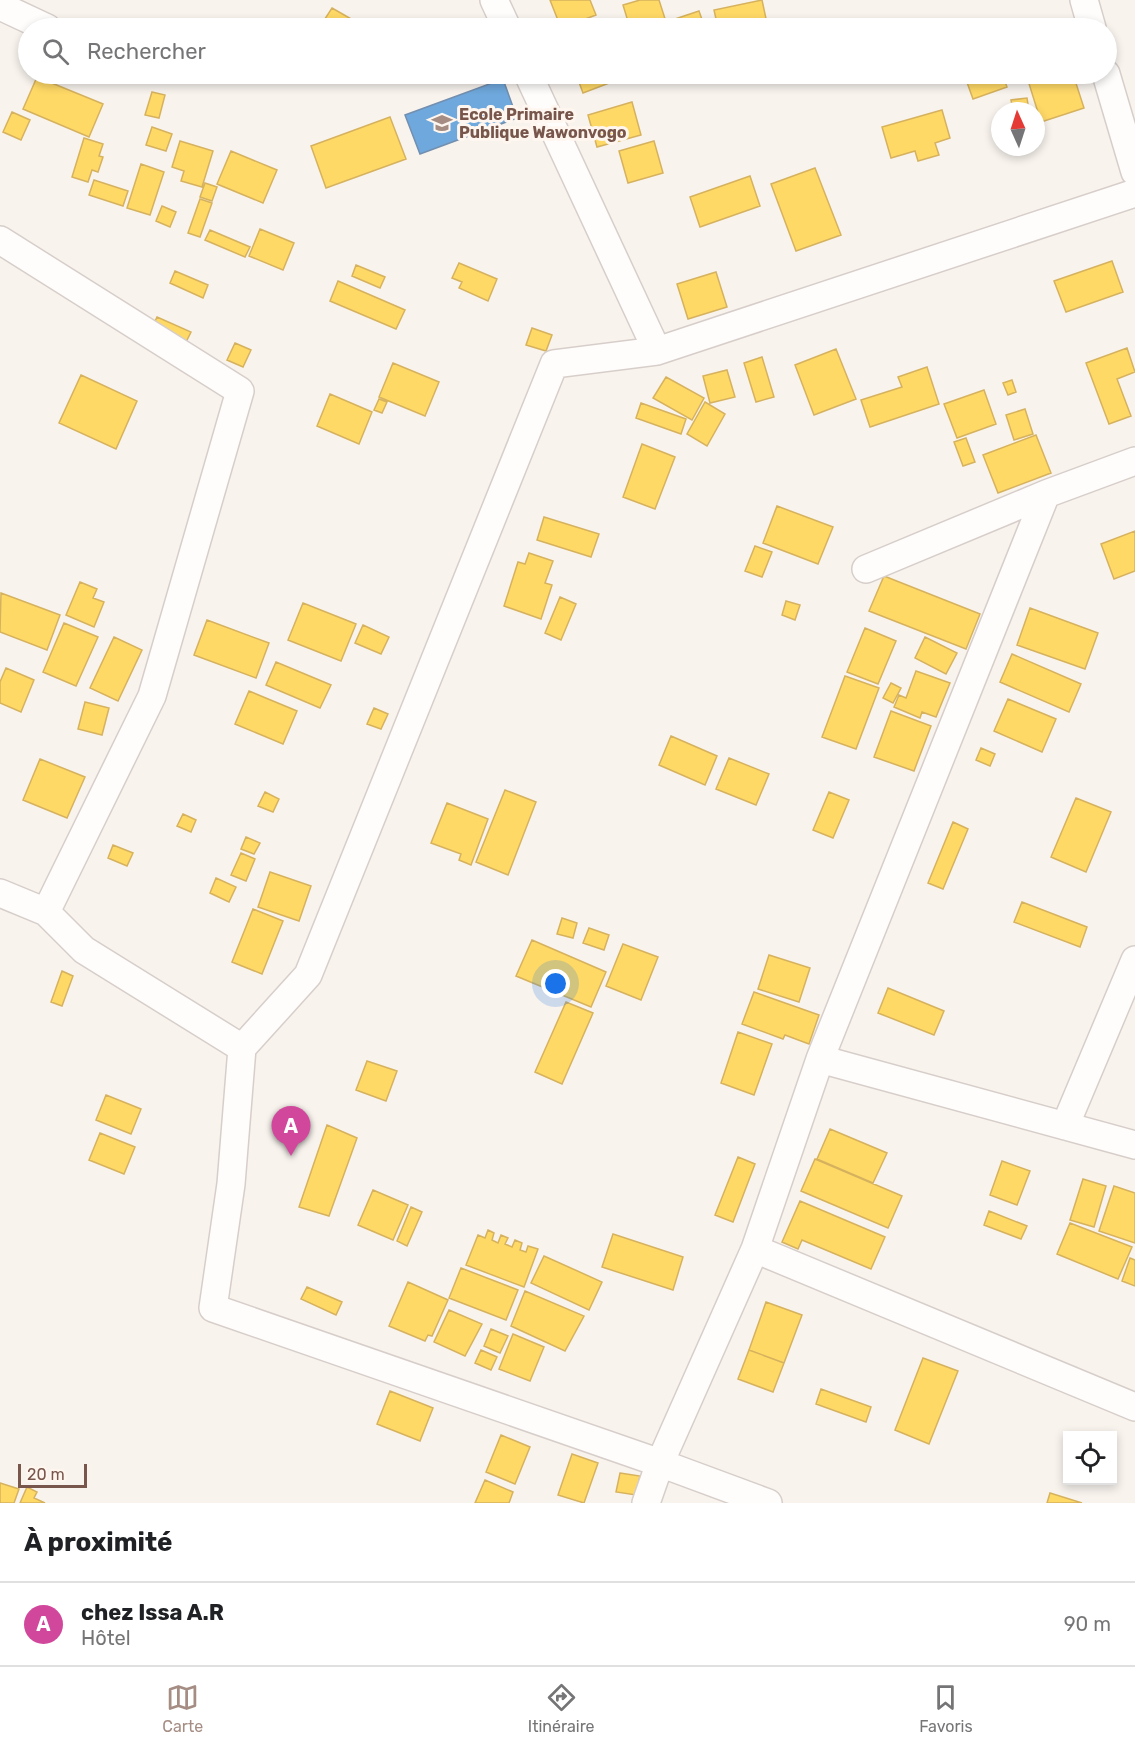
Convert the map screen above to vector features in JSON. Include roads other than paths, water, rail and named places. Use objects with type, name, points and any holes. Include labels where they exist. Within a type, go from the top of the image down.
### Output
[{"type":"street","points":[[494,0],[502,18]]},
{"type":"street","points":[[1084,0],[1089,18]]},
{"type":"street","points":[[0,6],[26,18]]},
{"type":"street","points":[[533,84],[657,351]]},
{"type":"street","points":[[1109,84],[1135,172]]},
{"type":"street","points":[[768,1503],[660,1463],[213,1308],[231,1184],[242,1048],[308,975],[554,364],[657,351],[1135,194]]},
{"type":"street","points":[[0,240],[240,391],[152,696],[46,912]]},
{"type":"street","points":[[866,569],[1046,494],[1135,461]]},
{"type":"street","points":[[646,1503],[660,1463],[755,1249],[820,1059],[1046,494]]},
{"type":"street","points":[[0,893],[46,912],[84,950],[242,1048]]},
{"type":"street","points":[[1065,1126],[1135,960]]},
{"type":"street","points":[[820,1059],[1135,1144]]},
{"type":"street","points":[[755,1249],[1135,1407]]},
{"type":"place","name":"Ecole Primaire Publique Wawonvogo","points":[[442,123]]},
{"type":"place","name":"chez Issa A.R","points":[[291,1156]]}]
